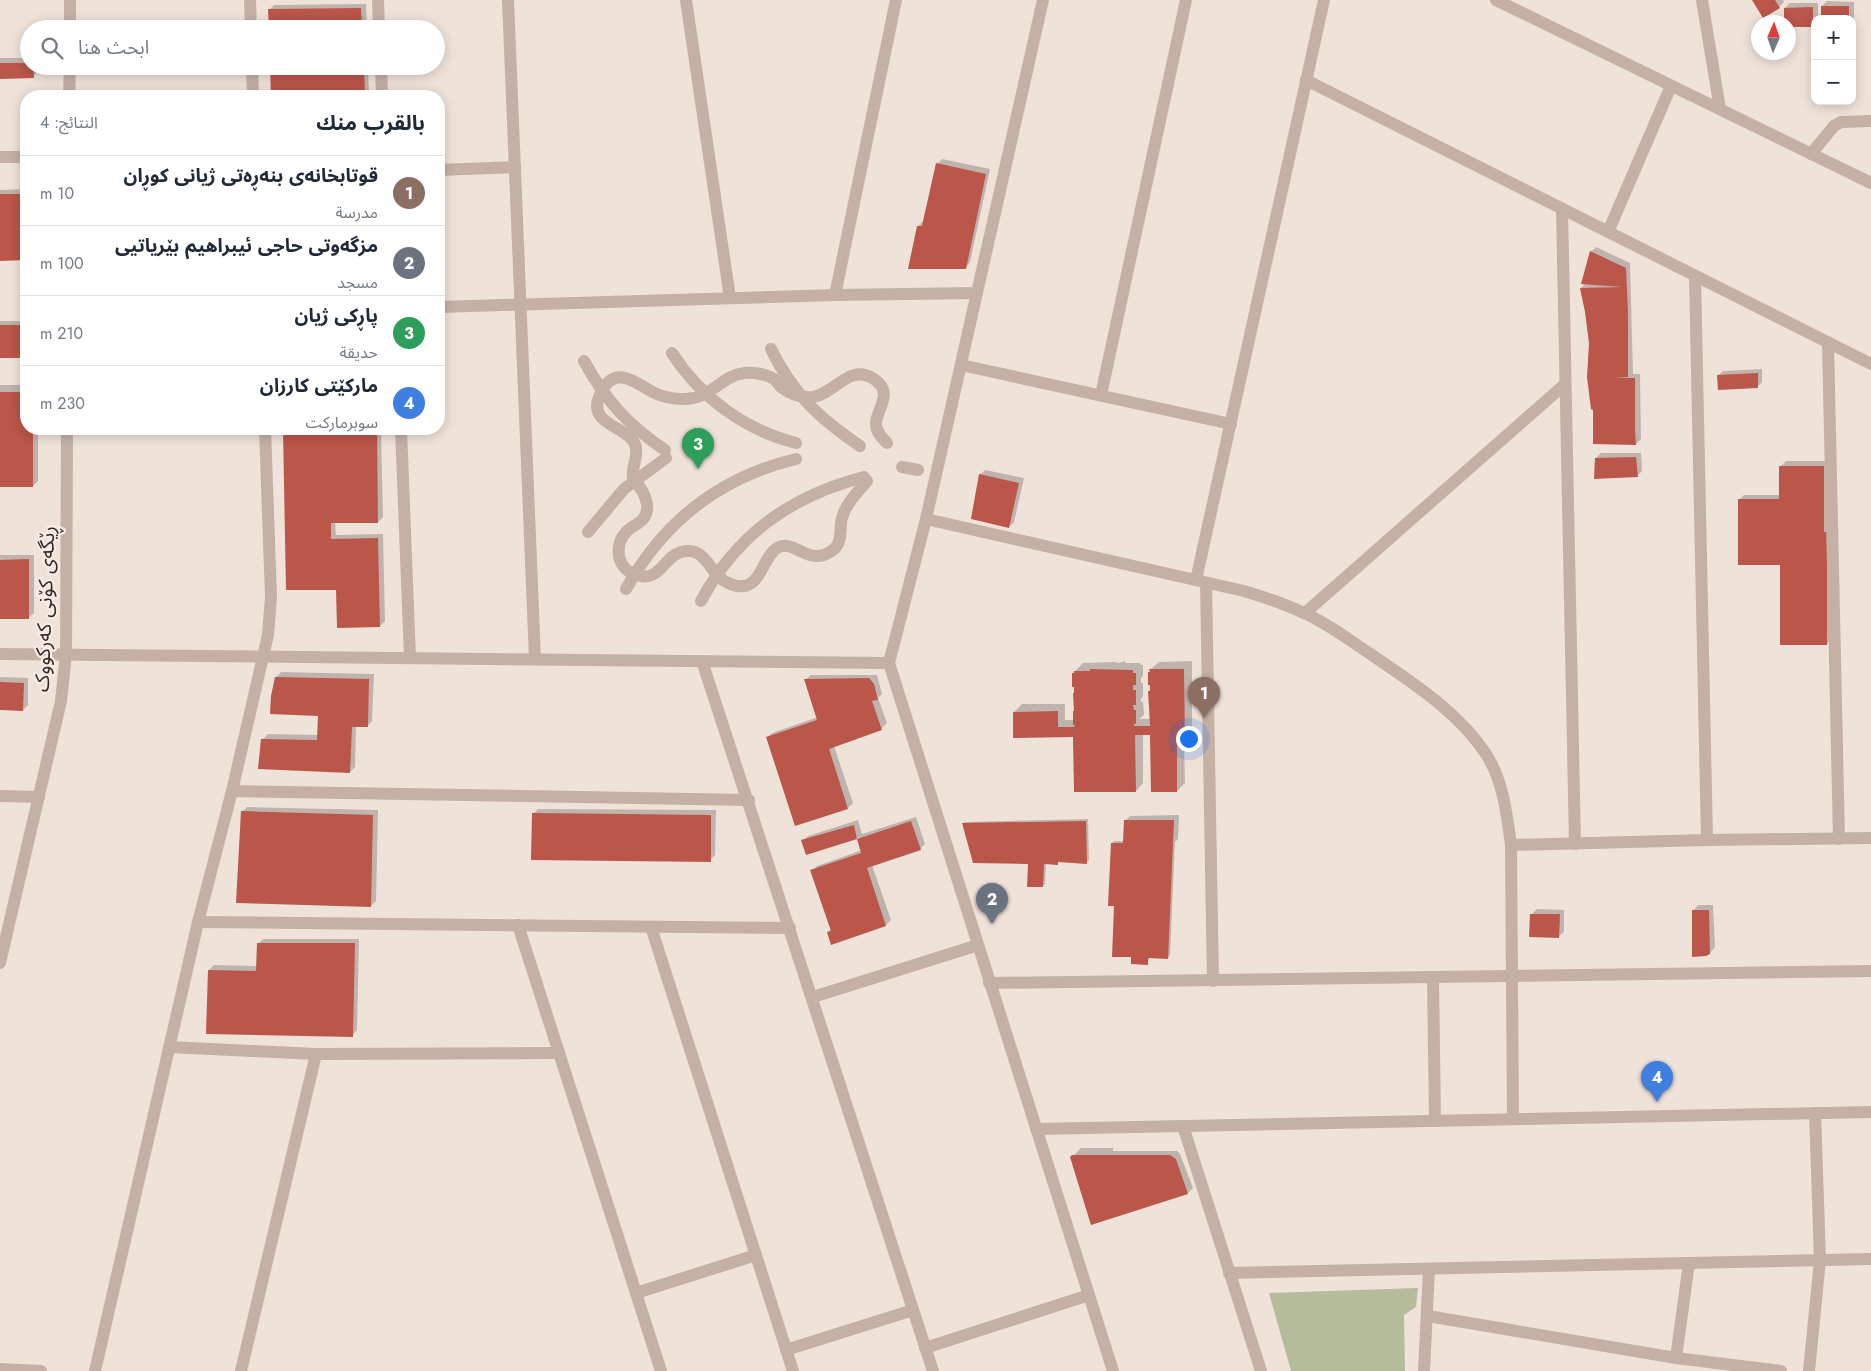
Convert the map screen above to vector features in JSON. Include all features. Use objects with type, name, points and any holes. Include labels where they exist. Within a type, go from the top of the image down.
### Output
[{"type":"street","points":[[70,0],[70,20]]},
{"type":"street","points":[[250,0],[251,20]]},
{"type":"street","points":[[378,0],[379,20]]},
{"type":"street","points":[[508,0],[535,659]]},
{"type":"street","points":[[686,0],[730,298]]},
{"type":"street","points":[[835,295],[896,0]]},
{"type":"street","points":[[1043,0],[926,519],[888,663],[1113,1371]]},
{"type":"street","points":[[1101,395],[1186,0]]},
{"type":"street","points":[[1213,981],[1201,581],[1231,424],[1324,0]]},
{"type":"street","points":[[1496,0],[1871,184]]},
{"type":"street","points":[[1702,0],[1720,109]]},
{"type":"street","points":[[69,90],[70,75]]},
{"type":"street","points":[[252,75],[253,90]]},
{"type":"street","points":[[381,75],[382,90]]},
{"type":"street","points":[[1306,80],[1871,364]]},
{"type":"street","points":[[1608,232],[1671,86]]},
{"type":"street","points":[[1812,154],[1834,126],[1842,122],[1871,122]]},
{"type":"street","points":[[0,157],[20,158]]},
{"type":"street","points":[[445,170],[515,167]]},
{"type":"street","points":[[1562,209],[1574,844]]},
{"type":"street","points":[[1695,276],[1708,840]]},
{"type":"street","points":[[445,308],[835,295],[977,293]]},
{"type":"street","points":[[1828,342],[1839,838]]},
{"type":"street","points":[[771,349],[779,365],[801,396],[834,428],[860,446]]},
{"type":"street","points":[[672,353],[690,378],[706,394],[740,421],[781,439],[796,443]]},
{"type":"street","points":[[584,361],[601,391],[630,423],[665,454],[614,500],[588,532]]},
{"type":"street","points":[[961,365],[1231,424]]},
{"type":"street","points":[[701,601],[717,575],[743,541],[761,525],[806,497],[829,487],[866,479],[846,507],[841,521],[842,533],[840,540],[836,548],[830,553],[813,556],[804,554],[790,546],[778,548],[772,553],[759,576],[748,585],[738,586],[730,584],[717,575],[706,558],[700,554],[690,552],[674,555],[664,567],[650,575],[640,576],[634,574],[624,568],[618,558],[618,550],[620,541],[626,532],[644,518],[647,509],[645,494],[632,474],[636,448],[628,434],[606,423],[601,417],[598,408],[598,397],[608,383],[615,379],[632,379],[655,393],[668,398],[682,400],[706,394],[731,377],[750,373],[774,379],[789,393],[813,396],[823,394],[847,376],[861,374],[869,376],[876,381],[882,392],[884,399],[876,424],[881,437],[887,443]]},
{"type":"street","points":[[1305,613],[1564,385]]},
{"type":"street","name":"ڕێگەی کۆنی کەرکووک","points":[[0,963],[4,929],[39,797],[61,701],[66,654],[67,435]]},
{"type":"street","points":[[95,1371],[198,922],[264,656],[272,597],[265,435]]},
{"type":"street","points":[[401,435],[410,658]]},
{"type":"street","points":[[626,589],[634,574],[674,524],[709,496],[730,482],[770,466],[796,459]]},
{"type":"street","points":[[902,467],[918,470]]},
{"type":"street","points":[[926,519],[1244,591],[1305,613],[1354,643],[1415,685],[1450,714],[1470,734],[1487,755],[1497,779],[1506,809],[1511,845],[1513,1119]]},
{"type":"street","points":[[0,654],[888,663]]},
{"type":"street","points":[[702,661],[749,800],[933,1371]]},
{"type":"street","points":[[232,791],[749,800]]},
{"type":"street","points":[[0,796],[39,797]]},
{"type":"street","points":[[1511,845],[1871,838]]},
{"type":"street","points":[[198,922],[790,928]]},
{"type":"street","points":[[518,925],[660,1371]]},
{"type":"street","points":[[651,927],[793,1371]]},
{"type":"street","points":[[812,997],[978,945]]},
{"type":"street","points":[[989,983],[1871,971]]},
{"type":"street","points":[[1433,978],[1435,1121]]},
{"type":"street","points":[[169,1048],[316,1054],[559,1053]]},
{"type":"street","points":[[241,1371],[316,1054]]},
{"type":"street","points":[[1036,1129],[1871,1112]]},
{"type":"street","points":[[1809,1371],[1820,1260],[1815,1113]]},
{"type":"street","points":[[1183,1126],[1261,1371]]},
{"type":"street","points":[[636,1293],[756,1255]]},
{"type":"street","points":[[1229,1272],[1871,1259]]},
{"type":"street","points":[[1676,1358],[1689,1263]]},
{"type":"street","points":[[1424,1371],[1429,1269]]},
{"type":"street","points":[[925,1348],[1089,1295]]},
{"type":"street","points":[[786,1350],[913,1310]]},
{"type":"street","points":[[1428,1316],[1676,1358],[1781,1371]]},
{"type":"street","points":[[0,1369],[41,1371]]},
{"type":"green space","points":[[1418,1288],[1416,1307],[1404,1315],[1405,1371],[1291,1371],[1269,1293]]},
{"type":"building","points":[[1752,0],[1775,0],[1780,8],[1768,15],[1761,15]]},
{"type":"building","points":[[1821,6],[1849,6],[1849,15],[1821,15]]},
{"type":"building","points":[[1813,7],[1811,27],[1796,27],[1796,15],[1784,15],[1784,8]]},
{"type":"building","points":[[361,8],[362,20],[269,20],[268,9]]},
{"type":"building","points":[[0,63],[20,63],[20,75],[34,75],[34,78],[0,79]]},
{"type":"building","points":[[270,75],[364,75],[365,90],[271,90]]},
{"type":"building","points":[[936,163],[986,174],[966,269],[908,269],[917,226],[922,226]]},
{"type":"building","points":[[0,194],[20,194],[20,260],[0,261]]},
{"type":"building","points":[[1590,251],[1626,268],[1628,377],[1614,378],[1635,378],[1636,445],[1593,444],[1593,410],[1591,409],[1587,377],[1589,343],[1580,288],[1623,287],[1581,284]]},
{"type":"building","points":[[0,325],[20,325],[20,358],[0,358]]},
{"type":"building","points":[[1758,373],[1758,388],[1718,390],[1717,375]]},
{"type":"building","points":[[0,392],[20,392],[20,435],[33,435],[33,487],[0,487]]},
{"type":"building","points":[[283,435],[377,435],[378,523],[331,523],[331,539],[378,538],[380,627],[337,628],[336,590],[286,590]]},
{"type":"building","points":[[1636,457],[1638,477],[1594,479],[1595,458]]},
{"type":"building","points":[[1779,466],[1824,466],[1824,532],[1827,532],[1827,645],[1780,645],[1780,565],[1738,565],[1738,499],[1779,499]]},
{"type":"building","points":[[979,474],[1019,483],[1009,528],[971,519]]},
{"type":"building","points":[[29,559],[29,619],[0,619],[0,560]]},
{"type":"building","points":[[1090,669],[1133,670],[1133,673],[1136,673],[1136,685],[1133,685],[1133,690],[1136,690],[1136,705],[1133,705],[1134,710],[1136,710],[1136,724],[1134,726],[1150,726],[1149,669],[1184,669],[1185,744],[1177,744],[1177,792],[1151,792],[1150,735],[1135,735],[1136,792],[1074,792],[1073,737],[1013,738],[1013,712],[1058,711],[1058,727],[1074,727],[1072,673],[1074,671],[1090,671]]},
{"type":"building","points":[[275,677],[369,679],[368,727],[352,727],[350,773],[258,769],[261,739],[317,740],[318,716],[270,714]]},
{"type":"building","points":[[869,678],[874,684],[878,700],[872,701],[882,730],[829,749],[848,809],[795,826],[766,737],[817,720],[804,679]]},
{"type":"building","points":[[0,682],[24,683],[23,711],[0,710]]},
{"type":"building","points":[[241,811],[373,815],[371,907],[236,903]]},
{"type":"building","points":[[532,813],[711,815],[711,862],[531,860]]},
{"type":"building","points":[[1124,820],[1174,820],[1168,959],[1148,958],[1148,965],[1131,964],[1131,957],[1112,957],[1114,906],[1108,906],[1111,843],[1123,843]]},
{"type":"building","points":[[911,821],[921,850],[867,868],[886,926],[831,945],[827,932],[831,931],[810,870],[861,853],[857,839]]},
{"type":"building","points":[[1086,821],[1087,864],[1058,862],[1058,865],[1044,864],[1043,887],[1027,887],[1028,864],[973,863],[962,823]]},
{"type":"building","points":[[854,825],[857,839],[806,855],[801,840]]},
{"type":"building","points":[[1692,910],[1709,910],[1710,954],[1706,956],[1692,957]]},
{"type":"building","points":[[1530,914],[1560,914],[1559,938],[1529,937]]},
{"type":"building","points":[[257,943],[355,943],[353,1037],[206,1034],[208,970],[256,971]]},
{"type":"building","points":[[1072,1155],[1170,1155],[1176,1159],[1188,1194],[1091,1225],[1070,1157]]},
{"type":"place","name":"پاڕکی ژیان","points":[[698,469]]},
{"type":"place","name":"قوتابخانەی بنەڕەتی ژیانی کوڕان","points":[[1204,718]]},
{"type":"place","name":"مزگەوتی حاجی ئیبراهیم بێریاتیی","points":[[992,924]]},
{"type":"place","name":"مارکێتی کارزان","points":[[1657,1102]]}]
